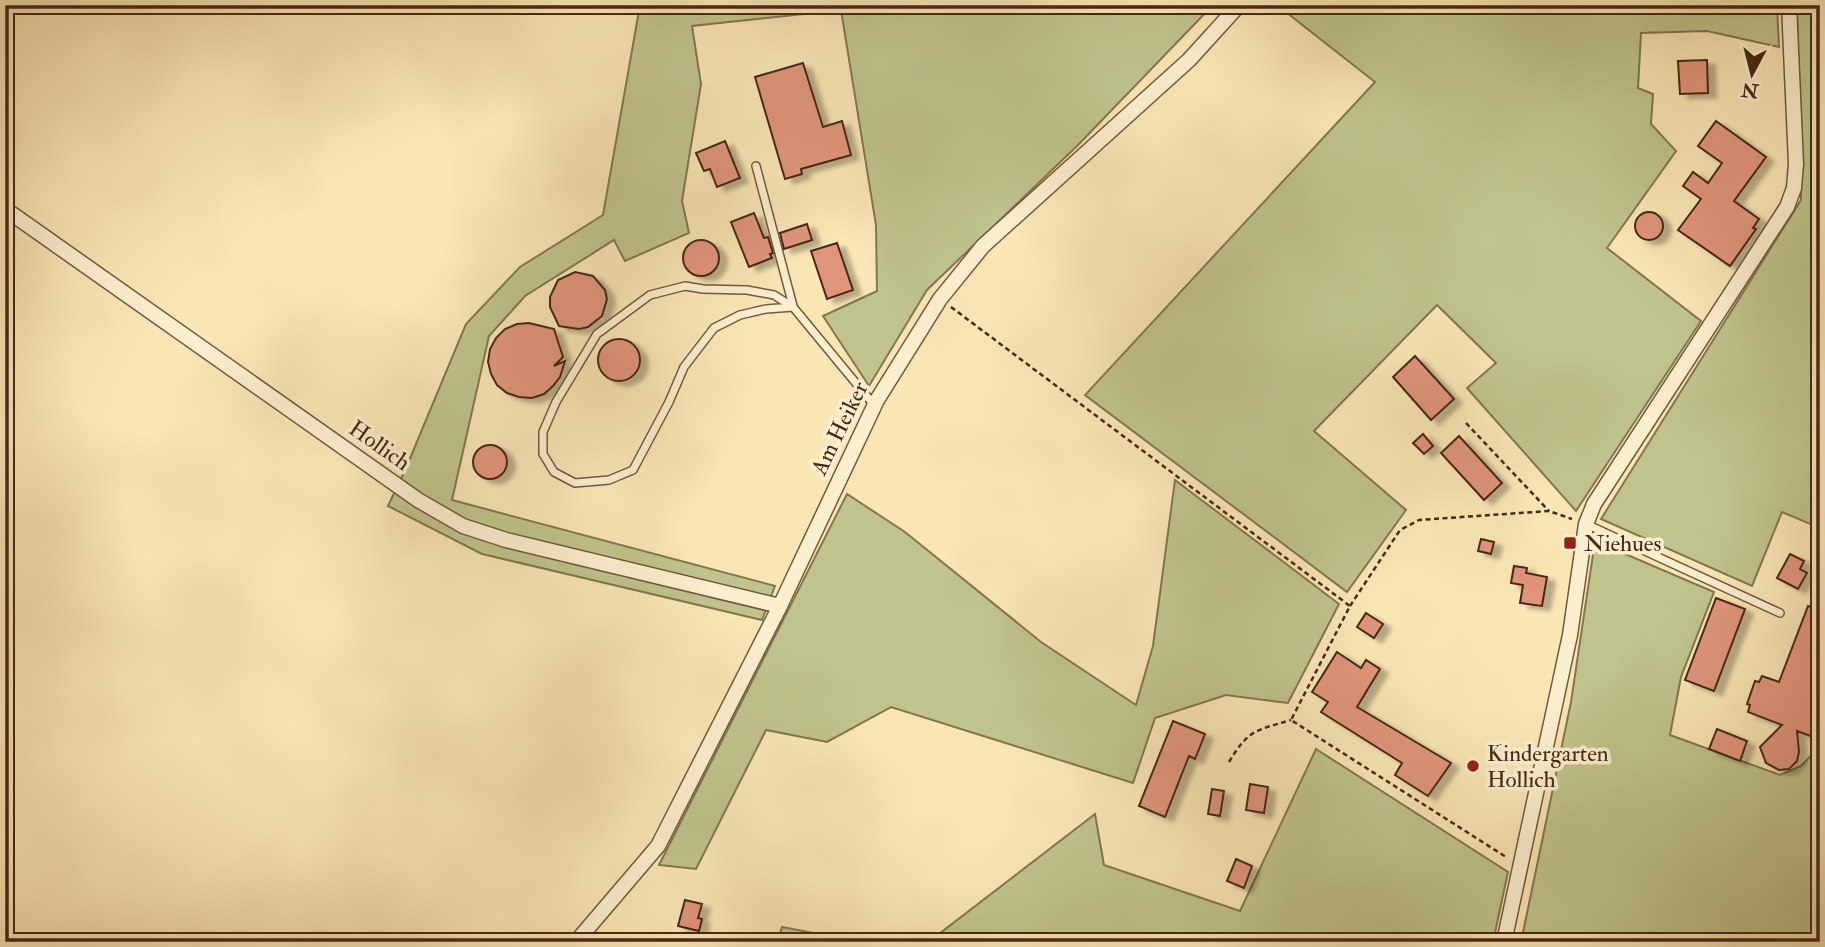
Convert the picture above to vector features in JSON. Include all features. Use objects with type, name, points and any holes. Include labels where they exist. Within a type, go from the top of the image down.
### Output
[{"type":"street","name":"Am Heiker","points":[[576,942],[658,846],[780,606],[874,405],[940,299],[983,246],[1189,60],[1238,5]]},
{"type":"street","points":[[1504,942],[1570,635],[1586,524],[1594,504],[1787,207],[1794,188],[1796,164],[1789,5]]},
{"type":"street","name":"Hollich","points":[[5,209],[418,500],[463,526],[519,543],[780,606]]},
{"type":"lane","points":[[756,166],[793,307]]},
{"type":"lane","points":[[793,307],[740,315],[714,328],[684,367],[633,470],[608,480],[575,483],[554,472],[543,454],[543,432],[556,402],[597,334],[650,295],[685,286],[747,290],[774,295],[793,307],[874,405]]},
{"type":"lane","points":[[1586,524],[1780,614]]},
{"type":"path","points":[[940,299],[1350,606]]},
{"type":"path","points":[[1465,423],[1549,512]]},
{"type":"path","points":[[1229,762],[1243,739],[1257,730],[1291,720],[1350,606],[1400,530],[1419,520],[1549,512],[1586,524]]},
{"type":"path","points":[[1291,720],[1489,848],[1521,865]]},
{"type":"green space","points":[[640,5],[1213,5],[1079,144],[927,290],[869,386],[823,316],[877,291],[876,225],[841,10],[692,26],[701,84],[682,201],[689,233],[625,261],[614,240],[525,296],[489,336],[452,500],[775,586],[762,620],[482,554],[388,506],[466,324],[520,267],[603,215]]},
{"type":"green space","points":[[1277,5],[1777,5],[1779,47],[1707,31],[1641,33],[1638,88],[1653,94],[1651,124],[1676,151],[1607,248],[1701,321],[1576,511],[1467,388],[1496,363],[1437,305],[1314,431],[1406,510],[1347,592],[1085,395],[1375,82]]},
{"type":"green space","points":[[1797,5],[1820,5],[1820,528],[1782,512],[1752,586],[1601,519],[1801,200]]},
{"type":"green space","points":[[1175,480],[1339,604],[1288,703],[1226,695],[1155,718],[1133,783],[891,707],[827,742],[766,730],[696,869],[659,865],[847,494],[905,532],[1041,642],[1136,705],[1153,646]]},
{"type":"green space","points":[[1595,541],[1714,592],[1681,677],[1670,735],[1780,775],[1801,766],[1820,746],[1820,942],[1521,942],[1571,702]]},
{"type":"green space","points":[[1316,749],[1508,872],[1493,942],[921,942],[931,940],[1095,814],[1104,865],[1240,911]]},
{"type":"green space","points":[[782,927],[860,942],[777,942]]},
{"type":"building","points":[[1707,60],[1708,93],[1680,94],[1678,61]]},
{"type":"building","points":[[803,63],[823,127],[842,121],[851,155],[801,169],[802,174],[785,179],[755,77]]},
{"type":"building","points":[[1716,121],[1766,157],[1734,201],[1759,219],[1753,228],[1756,229],[1730,266],[1678,230],[1701,199],[1683,186],[1693,172],[1708,183],[1722,163],[1698,146]]},
{"type":"building","points":[[725,141],[740,178],[717,187],[710,169],[704,171],[696,153]]},
{"type":"building","points":[[1649,212],[1659,216],[1663,226],[1659,236],[1649,240],[1639,236],[1635,226],[1639,216]]},
{"type":"building","points":[[754,213],[764,238],[768,237],[773,253],[770,254],[772,258],[749,267],[731,222]]},
{"type":"building","points":[[807,224],[812,240],[784,249],[780,233]]},
{"type":"building","points":[[701,240],[714,245],[719,258],[714,271],[701,276],[688,271],[683,258],[688,245]]},
{"type":"building","points":[[837,243],[853,290],[827,299],[811,251]]},
{"type":"building","points":[[575,272],[593,276],[605,290],[607,299],[602,316],[588,327],[579,329],[559,326],[550,307],[550,297],[558,280]]},
{"type":"building","points":[[529,323],[554,329],[563,357],[554,366],[565,361],[560,377],[553,386],[544,394],[532,398],[507,393],[497,385],[488,362],[490,349],[505,329]]},
{"type":"building","points":[[619,339],[634,345],[640,360],[634,375],[619,381],[604,375],[598,360],[604,345]]},
{"type":"building","points":[[1415,356],[1454,399],[1431,420],[1393,377]]},
{"type":"building","points":[[1423,434],[1433,446],[1424,454],[1413,443]]},
{"type":"building","points":[[1459,436],[1502,483],[1484,500],[1441,453]]},
{"type":"building","points":[[490,445],[502,450],[507,462],[502,474],[490,479],[478,474],[473,462],[478,450]]},
{"type":"building","points":[[1481,539],[1494,542],[1491,554],[1478,551]]},
{"type":"building","points":[[1790,554],[1804,561],[1800,569],[1807,573],[1798,589],[1777,578]]},
{"type":"building","points":[[1514,566],[1527,568],[1526,573],[1547,577],[1542,606],[1520,603],[1523,585],[1511,583]]},
{"type":"building","points":[[1716,598],[1745,609],[1714,691],[1685,680]]},
{"type":"building","points":[[1808,606],[1820,610],[1820,727],[1816,738],[1797,731],[1797,761],[1789,769],[1779,770],[1766,763],[1760,747],[1782,725],[1748,712],[1750,705],[1747,704],[1755,681],[1759,682],[1762,676],[1779,682]]},
{"type":"building","points":[[1366,613],[1383,624],[1374,638],[1357,627]]},
{"type":"building","points":[[1337,652],[1361,668],[1366,660],[1380,669],[1357,707],[1451,763],[1428,796],[1395,775],[1402,763],[1321,712],[1328,702],[1312,692]]},
{"type":"building","points":[[1173,721],[1205,734],[1195,759],[1189,756],[1165,817],[1139,806]]},
{"type":"building","points":[[1717,729],[1747,741],[1740,761],[1709,749]]},
{"type":"building","points":[[1250,784],[1268,787],[1264,813],[1246,810]]},
{"type":"building","points":[[1212,789],[1224,791],[1220,816],[1208,814]]},
{"type":"building","points":[[1236,859],[1252,866],[1244,888],[1227,881]]},
{"type":"building","points":[[685,900],[702,904],[698,918],[702,919],[699,931],[678,926]]},
{"type":"place","name":"Niehues","points":[[1570,543]]},
{"type":"place","name":"Kindergarten Hollich","points":[[1473,766]]}]
